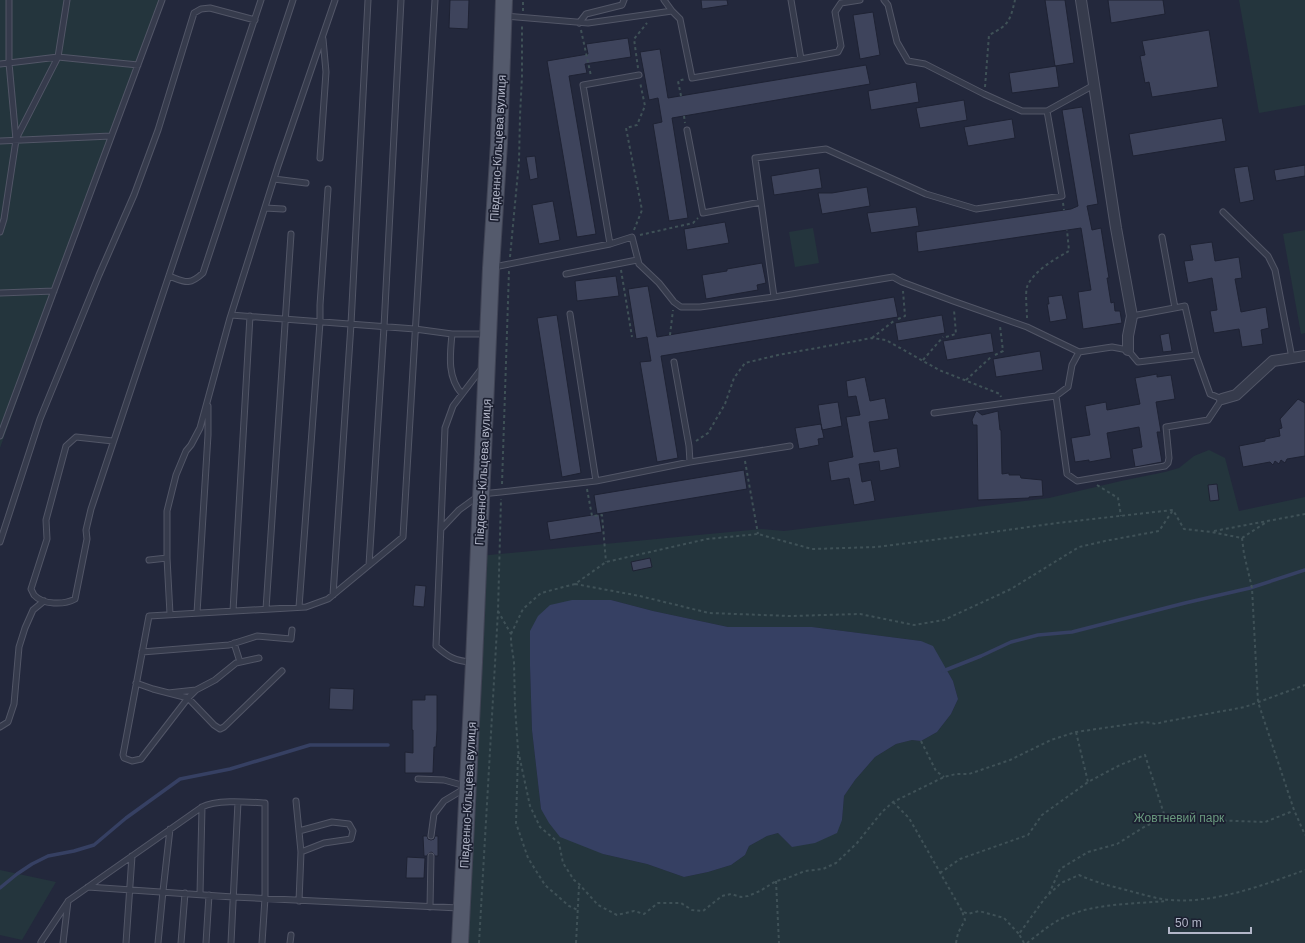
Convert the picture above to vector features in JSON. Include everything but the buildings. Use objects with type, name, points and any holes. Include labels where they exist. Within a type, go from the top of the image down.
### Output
[{"type":"main road","name":"Південно-Кільцева вулиця","points":[[460,943],[488,361],[491,268],[499,143],[504,0]]},
{"type":"street","points":[[1081,0],[1116,228],[1132,316],[1128,336],[1128,350]]},
{"type":"street","points":[[1222,399],[1236,395],[1273,361],[1305,356]]},
{"type":"lane","points":[[0,232],[4,218],[16,140],[9,63],[9,0]]},
{"type":"lane","points":[[16,140],[58,57],[67,0]]},
{"type":"lane","points":[[0,434],[162,0]]},
{"type":"lane","points":[[113,441],[76,437],[66,446],[46,520],[47,539],[31,588],[34,595],[44,601],[65,603],[75,599],[87,539],[86,530],[90,509],[169,276],[261,0]]},
{"type":"lane","points":[[169,276],[184,282],[196,280],[203,273],[293,0]]},
{"type":"lane","points":[[170,614],[167,558],[167,511],[176,475],[186,451],[200,428],[231,315],[274,179],[335,0]]},
{"type":"lane","points":[[333,595],[351,324],[368,0]]},
{"type":"lane","points":[[369,565],[384,326],[401,0]]},
{"type":"lane","points":[[259,658],[236,663],[215,680],[196,690],[188,698],[141,759],[128,761],[124,758],[123,755],[149,616],[306,607],[328,599],[403,537],[435,0]]},
{"type":"lane","points":[[579,23],[586,14],[622,5],[624,0]]},
{"type":"lane","points":[[664,0],[680,19],[692,78],[838,52],[841,46],[835,12],[841,3],[860,0]]},
{"type":"lane","points":[[790,0],[801,59]]},
{"type":"lane","points":[[884,0],[888,5],[897,42],[908,61],[925,64],[984,94],[1022,111],[1047,111],[1094,85]]},
{"type":"lane","points":[[0,542],[40,419],[99,275],[134,195],[158,130],[194,13],[201,9],[210,8],[255,20]]},
{"type":"lane","points":[[503,16],[588,23],[672,11]]},
{"type":"lane","points":[[320,158],[326,72],[322,36]]},
{"type":"lane","points":[[0,64],[58,57],[138,64]]},
{"type":"lane","points":[[610,244],[583,85],[639,75]]},
{"type":"lane","points":[[774,297],[755,158],[826,149],[926,194],[976,209],[1062,196],[1047,111]]},
{"type":"lane","points":[[687,130],[703,213],[761,202]]},
{"type":"lane","points":[[0,141],[111,136]]},
{"type":"lane","points":[[274,179],[306,183]]},
{"type":"lane","points":[[299,608],[328,190]]},
{"type":"lane","points":[[265,208],[283,209]]},
{"type":"lane","points":[[1223,212],[1268,256],[1276,270],[1292,358]]},
{"type":"lane","points":[[266,609],[291,234]]},
{"type":"lane","points":[[1162,236],[1175,308]]},
{"type":"lane","points":[[491,268],[509,263],[610,244],[632,237],[639,264],[659,283],[674,302],[681,307],[700,307],[774,297],[893,277],[902,282],[1027,327],[1079,352],[1112,347],[1128,350],[1138,362],[1196,355]]},
{"type":"lane","points":[[566,274],[637,260]]},
{"type":"lane","points":[[0,293],[54,291]]},
{"type":"lane","points":[[1056,396],[1067,474],[1077,481],[1165,466],[1168,463],[1169,458],[1166,427],[1208,420],[1222,399],[1210,394],[1196,355],[1185,306],[1132,316]]},
{"type":"lane","points":[[570,314],[596,480]]},
{"type":"lane","points":[[231,315],[384,326],[452,334],[489,334]]},
{"type":"lane","points":[[232,611],[250,316]]},
{"type":"lane","points":[[452,334],[450,354],[451,376],[456,388],[462,394]]},
{"type":"lane","points":[[934,413],[1056,396],[1068,387],[1072,365],[1079,352]]},
{"type":"lane","points":[[474,662],[460,661],[448,656],[436,646],[445,428],[453,406],[488,361]]},
{"type":"lane","points":[[674,362],[689,446],[690,462]]},
{"type":"lane","points":[[197,613],[207,442],[208,397]]},
{"type":"lane","points":[[441,529],[459,510],[481,494],[585,482],[690,462],[790,446]]},
{"type":"lane","points":[[149,560],[167,558]]},
{"type":"lane","points":[[0,727],[8,722],[14,704],[19,647],[25,628],[33,610],[44,601]]},
{"type":"lane","points":[[142,652],[229,645],[257,636],[291,639],[292,630]]},
{"type":"lane","points":[[234,643],[240,662]]},
{"type":"lane","points":[[136,683],[188,698],[214,725],[220,728],[224,727],[282,671]]},
{"type":"lane","points":[[168,693],[196,690]]},
{"type":"lane","points":[[418,779],[444,780],[468,787]]},
{"type":"lane","points":[[431,836],[434,814],[444,801],[468,787]]},
{"type":"lane","points":[[296,800],[301,852],[299,901]]},
{"type":"lane","points":[[231,943],[238,802]]},
{"type":"lane","points":[[41,942],[68,901],[202,807],[208,804],[238,802],[265,803],[265,898],[262,943]]},
{"type":"lane","points":[[200,894],[202,807]]},
{"type":"lane","points":[[298,831],[332,822],[349,824],[352,831],[351,839],[324,843],[301,852]]},
{"type":"lane","points":[[158,943],[162,892],[170,829]]},
{"type":"lane","points":[[126,943],[132,856]]},
{"type":"lane","points":[[430,907],[431,856]]},
{"type":"lane","points":[[88,887],[299,901],[462,908]]},
{"type":"lane","points":[[181,943],[185,893]]},
{"type":"lane","points":[[206,943],[209,895]]},
{"type":"lane","points":[[63,943],[68,901]]},
{"type":"lane","points":[[290,943],[291,935]]},
{"type":"path","points":[[984,94],[989,35],[1003,28],[1011,16],[1015,0]]},
{"type":"path","points":[[632,237],[642,210],[626,128],[638,125],[644,106],[634,39],[654,14]]},
{"type":"path","points":[[479,943],[498,611],[509,263],[519,161],[522,76],[522,17]]},
{"type":"path","points":[[579,23],[592,84]]},
{"type":"path","points":[[681,96],[678,81],[692,78]]},
{"type":"path","points":[[632,237],[694,223],[703,213]]},
{"type":"path","points":[[1027,327],[1026,288],[1032,277],[1052,261],[1069,251],[1067,230]]},
{"type":"path","points":[[620,263],[632,337]]},
{"type":"path","points":[[898,319],[905,316],[902,282]]},
{"type":"path","points":[[923,360],[944,337],[956,334],[953,301]]},
{"type":"path","points":[[670,335],[674,302]]},
{"type":"path","points":[[966,380],[994,356],[1003,351],[999,317]]},
{"type":"path","points":[[872,338],[895,320]]},
{"type":"path","points":[[689,446],[708,433],[726,404],[734,378],[745,363],[778,355],[872,338],[886,340],[939,370],[1000,394],[1003,404]]},
{"type":"path","points":[[744,453],[758,534]]},
{"type":"path","points":[[585,482],[592,516],[602,515],[606,562]]},
{"type":"path","points":[[1094,482],[1118,498],[1121,516]]},
{"type":"path","points":[[575,584],[640,596],[709,613],[790,616],[860,614],[914,625],[944,620],[1011,589],[1079,547],[1159,532],[1173,510]]},
{"type":"path","points":[[511,634],[523,609],[541,593],[575,584],[606,562],[707,539],[758,534],[812,549],[877,547],[1173,510]]},
{"type":"path","points":[[1173,510],[1184,529],[1212,532],[1242,538],[1268,521]]},
{"type":"path","points":[[1212,532],[1305,514]]},
{"type":"path","points":[[1242,538],[1244,554],[1252,585],[1258,702],[1294,810],[1305,835]]},
{"type":"path","points":[[498,611],[511,634],[514,662],[518,750],[516,823],[528,858],[545,885],[569,906],[578,910]]},
{"type":"path","points":[[518,750],[530,806],[540,827],[559,843],[563,863],[574,880],[598,905],[617,915],[634,911],[644,914],[658,903],[681,903],[692,910],[703,911],[722,896],[731,894],[741,897],[748,896],[760,891],[776,881],[805,871],[823,869],[836,863],[857,844],[882,812],[893,802],[944,777],[956,774],[969,774],[1010,760],[1051,740],[1076,732],[1145,722],[1156,724],[1245,707],[1305,685]]},
{"type":"path","points":[[1076,732],[1088,782]]},
{"type":"path","points":[[921,741],[936,771],[944,777]]},
{"type":"path","points":[[940,873],[960,859],[1028,835],[1042,815],[1088,782],[1120,765],[1145,755],[1165,817]]},
{"type":"path","points":[[893,802],[909,818],[962,911],[964,920],[958,933],[956,943]]},
{"type":"path","points":[[1049,895],[1060,869],[1088,852],[1117,844],[1144,827],[1165,817],[1265,822],[1294,810]]},
{"type":"path","points":[[1027,943],[1048,927],[1065,917],[1081,911],[1103,907],[1221,896],[1243,891],[1305,870]]},
{"type":"path","points":[[1019,934],[1049,895],[1061,883],[1079,875],[1096,882],[1161,899],[1172,900]]},
{"type":"path","points":[[776,881],[779,943]]},
{"type":"path","points":[[576,943],[579,884]]},
{"type":"path","points":[[962,911],[968,914],[979,911],[1004,918],[1019,934],[1024,943]]},
{"type":"green space","points":[[0,0],[161,0],[0,448]]},
{"type":"green space","points":[[1239,0],[1305,0],[1305,105],[1259,113]]},
{"type":"green space","points":[[813,228],[819,263],[795,267],[789,232]]},
{"type":"green space","points":[[1305,230],[1305,333],[1301,334],[1283,234]]},
{"type":"green space","name":"Жовтневий парк","points":[[1209,450],[1225,458],[1239,511],[1305,497],[1305,943],[460,943],[479,556],[761,529],[784,531],[1049,498],[1179,468],[1194,456]],"holes":[[[611,600],[653,611],[728,627],[812,627],[921,641],[944,666],[953,681],[958,699],[951,714],[937,732],[921,741],[912,740],[896,744],[875,757],[855,780],[844,796],[842,820],[792,847],[778,833],[767,836],[749,846],[745,855],[731,865],[684,877],[647,864],[603,854],[541,809],[532,730],[530,666]]]},
{"type":"green space","points":[[0,870],[56,882],[22,940],[0,935]]},
{"type":"water","points":[[572,600],[611,600],[653,611],[728,627],[812,627],[921,641],[933,646],[953,681],[958,699],[951,714],[937,732],[921,741],[912,740],[896,744],[875,757],[855,780],[844,796],[842,820],[837,833],[815,843],[792,847],[778,833],[767,836],[749,846],[745,855],[731,865],[684,877],[647,864],[603,854],[560,837],[549,823],[541,809],[532,730],[530,631],[538,616],[550,605]]},
{"type":"waterway","points":[[943,671],[1011,642],[1038,635],[1072,632],[1250,588],[1305,570]]},
{"type":"waterway","points":[[0,888],[17,874],[48,856],[94,845],[126,818],[180,779],[230,769],[310,745],[388,745]]}]
